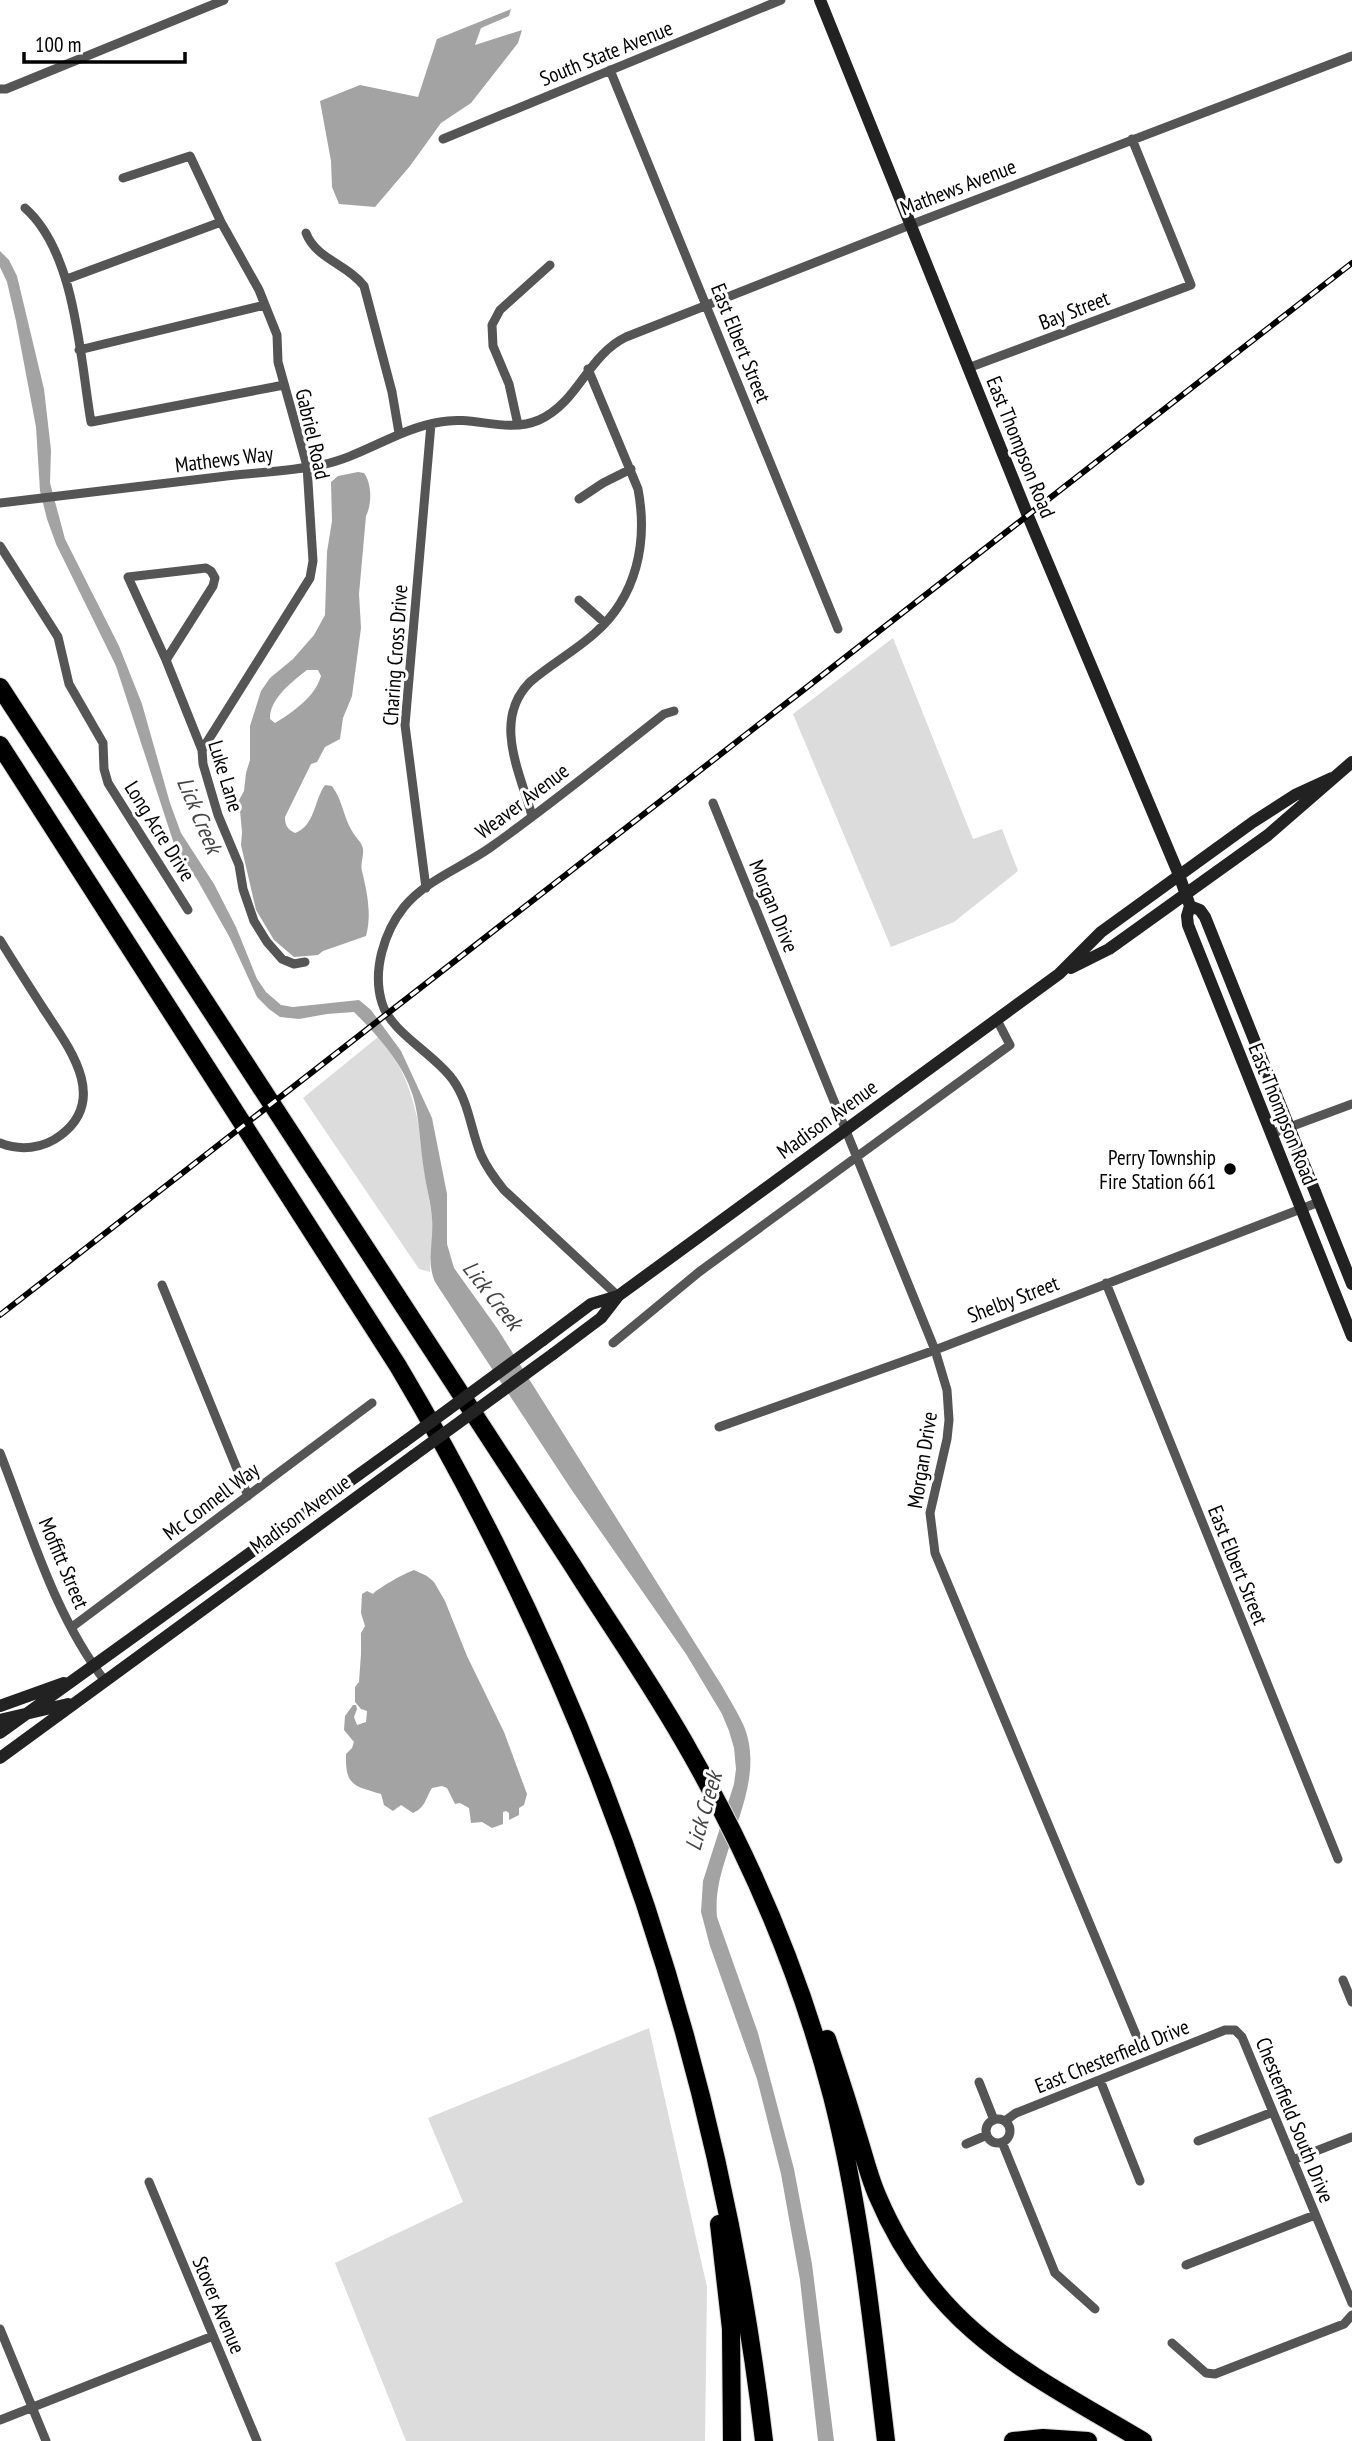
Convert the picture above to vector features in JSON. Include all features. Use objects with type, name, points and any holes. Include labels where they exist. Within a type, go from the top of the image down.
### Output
[{"type":"highway","points":[[0,687],[573,1566],[666,1711],[705,1778],[781,1941],[816,2006],[876,2194],[896,2234],[925,2281],[954,2314],[998,2353],[1143,2441]]},
{"type":"highway","points":[[0,745],[384,1344],[438,1434],[494,1537],[570,1702],[637,1876],[682,2019],[734,2243],[764,2441]]},
{"type":"highway","points":[[781,1941],[818,2049],[843,2144],[862,2239],[886,2441]]},
{"type":"highway","points":[[719,2175],[719,2223],[731,2329],[732,2441]]},
{"type":"highway","points":[[871,2317],[874,2441]]},
{"type":"highway","points":[[1013,2441],[1043,2438],[1088,2441]]},
{"type":"main road","name":"East Thompson Road","points":[[820,0],[1028,516],[1179,875],[1188,900],[1188,925],[1352,1336]]},
{"type":"main road","name":"Madison Avenue","points":[[1059,974],[1109,949],[1188,900],[1302,808],[1352,762]]},
{"type":"main road","name":"Madison Avenue","points":[[0,1758],[553,1354],[601,1318],[618,1296],[1059,974],[1101,933],[1179,875],[1255,820],[1295,795],[1332,778]]},
{"type":"main road","name":"East Thompson Road","points":[[1188,900],[1205,916],[1352,1284]]},
{"type":"main road","name":"Madison Avenue","points":[[0,1734],[591,1304],[618,1296]]},
{"type":"main road","points":[[0,1706],[39,1690],[75,1680]]},
{"type":"main road","points":[[0,1720],[62,1707],[80,1700]]},
{"type":"street","points":[[0,89],[6,89],[224,0]]},
{"type":"street","name":"South State Avenue","points":[[443,139],[781,0]]},
{"type":"street","name":"Mathews Avenue","points":[[588,369],[604,350],[622,339],[1352,55]]},
{"type":"street","name":"East Elbert Street","points":[[610,70],[838,629]]},
{"type":"street","name":"Bay Street","points":[[968,368],[1191,285],[1132,139]]},
{"type":"street","name":"Gabriel Road","points":[[123,178],[190,156],[220,222],[265,305],[277,335],[278,362],[307,466],[313,561],[310,578],[202,750]]},
{"type":"street","points":[[25,208],[51,241],[67,279],[90,422],[284,385]]},
{"type":"street","points":[[67,279],[220,222]]},
{"type":"street","points":[[306,233],[311,246],[351,271],[364,286],[389,380],[399,433]]},
{"type":"street","points":[[518,425],[509,384],[493,346],[492,325],[500,310],[550,265]]},
{"type":"street","points":[[79,350],[265,305]]},
{"type":"street","points":[[532,816],[510,736],[513,707],[530,682],[605,623],[628,590],[640,553],[642,509],[638,489],[588,369]]},
{"type":"street","name":"Mathews Way","points":[[0,503],[307,466],[334,461],[399,433],[431,424],[459,420],[500,426],[518,425],[538,420],[556,410],[588,369]]},
{"type":"street","name":"Charing Cross Drive","points":[[426,888],[405,725],[431,424]]},
{"type":"street","points":[[579,499],[631,469]]},
{"type":"street","name":"Long Acre Drive","points":[[0,546],[58,637],[69,684],[103,743],[104,769],[108,783],[188,910]]},
{"type":"street","name":"Luke Lane","points":[[166,660],[213,586],[213,573],[202,568],[128,577],[166,660],[202,750],[203,764],[218,815],[239,865],[243,889],[254,921],[282,959],[294,964],[305,962]]},
{"type":"street","points":[[579,600],[605,623]]},
{"type":"street","name":"Weaver Avenue","points":[[618,1296],[498,1182],[482,1158],[464,1103],[453,1080],[400,1028],[386,1010],[380,994],[379,969],[384,945],[394,922],[409,902],[426,888],[489,849],[664,715],[674,711]]},
{"type":"street","name":"Morgan Drive","points":[[713,803],[935,1350],[947,1390],[947,1439],[930,1513],[934,1553],[1139,2042]]},
{"type":"street","points":[[0,940],[76,1059],[84,1086],[78,1113],[60,1136],[35,1147],[22,1148],[2,1144]]},
{"type":"street","points":[[613,1343],[699,1272],[1010,1045],[997,1020]]},
{"type":"street","points":[[1271,1134],[1352,1104]]},
{"type":"street","name":"Shelby Street","points":[[719,1427],[935,1350],[1319,1202]]},
{"type":"street","name":"East Elbert Street","points":[[1106,1283],[1338,1859]]},
{"type":"street","points":[[162,1285],[247,1496]]},
{"type":"street","name":"Mc Connell Way","points":[[72,1627],[372,1403]]},
{"type":"street","name":"Moffitt Street","points":[[0,1453],[55,1592],[94,1667],[105,1681]]},
{"type":"street","points":[[1343,1980],[1352,2002]]},
{"type":"street","name":"East Chesterfield Drive","points":[[1005,2121],[1016,2113],[1226,2030],[1235,2030]]},
{"type":"street","name":"Chesterfield South Drive","points":[[1235,2030],[1242,2037],[1352,2303]]},
{"type":"street","points":[[1100,2080],[1140,2181]]},
{"type":"street","points":[[979,2082],[994,2120]]},
{"type":"street","points":[[1198,2141],[1273,2112]]},
{"type":"street","points":[[994,2120],[1005,2121],[1010,2128],[1010,2134],[1002,2142],[993,2142],[987,2135],[988,2126],[994,2120]]},
{"type":"street","points":[[966,2144],[987,2135]]},
{"type":"street","points":[[1293,2161],[1352,2137]]},
{"type":"street","points":[[1002,2142],[1055,2273],[1095,2309]]},
{"type":"street","name":"Stover Avenue","points":[[149,2182],[257,2441]]},
{"type":"street","points":[[1186,2265],[1315,2215]]},
{"type":"street","points":[[1172,2343],[1206,2373],[1215,2374],[1344,2324],[1352,2315]]},
{"type":"street","points":[[0,2329],[46,2441]]},
{"type":"street","points":[[0,2420],[213,2336]]},
{"type":"shaded area","points":[[511,9],[509,16],[481,28],[475,45],[522,30],[518,43],[471,103],[441,123],[410,166],[375,207],[339,204],[332,187],[331,161],[320,101],[360,85],[418,97],[437,39]]},
{"type":"shaded area","name":"Lick Creek","points":[[0,251],[9,260],[17,276],[44,389],[51,450],[50,483],[65,539],[119,646],[142,704],[181,833],[214,884],[236,927],[257,979],[266,992],[281,1005],[293,1007],[359,1000],[371,1010],[401,1051],[432,1118],[447,1194],[447,1244],[454,1268],[497,1328],[722,1686],[743,1724],[748,1740],[750,1773],[743,1806],[720,1878],[717,1917],[758,2033],[794,2169],[812,2264],[834,2441],[818,2441],[800,2280],[781,2174],[757,2079],[710,1946],[701,1912],[703,1881],[734,1784],[736,1769],[729,1731],[722,1714],[686,1654],[571,1489],[435,1282],[431,1266],[431,1213],[417,1114],[403,1072],[381,1040],[354,1012],[299,1019],[280,1017],[269,1009],[257,997],[230,938],[174,844],[116,666],[56,544],[47,519],[40,491],[36,427],[16,321],[7,282],[0,267]]},
{"type":"shaded area","points":[[364,473],[370,494],[359,594],[361,628],[352,696],[343,718],[340,739],[325,747],[317,762],[311,764],[285,820],[295,833],[302,830],[307,825],[325,785],[332,786],[353,833],[362,846],[369,920],[366,936],[318,955],[294,957],[274,940],[256,910],[241,845],[239,800],[244,791],[250,760],[250,726],[261,691],[270,678],[293,659],[314,635],[325,615],[327,552],[332,521],[331,482],[338,476]],"holes":[[[307,670],[318,670],[321,676],[309,697],[275,723],[270,719],[273,704],[283,691]]]},
{"type":"shaded area","points":[[893,638],[973,839],[1002,829],[1018,871],[954,922],[891,947],[793,714]]},
{"type":"shaded area","points":[[378,1037],[403,1075],[418,1120],[432,1222],[430,1272],[419,1269],[303,1098]]},
{"type":"shaded area","points":[[414,1570],[434,1582],[445,1601],[467,1656],[504,1732],[527,1794],[524,1805],[519,1808],[519,1815],[509,1820],[509,1813],[503,1812],[503,1824],[492,1828],[482,1822],[471,1823],[469,1808],[460,1803],[455,1804],[447,1788],[442,1786],[432,1788],[417,1811],[413,1813],[401,1805],[393,1811],[384,1805],[381,1794],[353,1783],[347,1773],[346,1754],[354,1742],[344,1730],[345,1716],[353,1705],[356,1705],[354,1717],[357,1725],[366,1722],[367,1711],[355,1702],[355,1687],[359,1682],[361,1633],[365,1626],[361,1613],[362,1594],[367,1591],[373,1594]]},
{"type":"shaded area","points":[[649,2028],[707,2287],[705,2441],[406,2441],[335,2263],[463,2202],[428,2118]]},
{"type":"railway","points":[[0,1315],[1352,263]]},
{"type":"place","name":"Perry Township Fire Station 661","points":[[1230,1169]]}]
